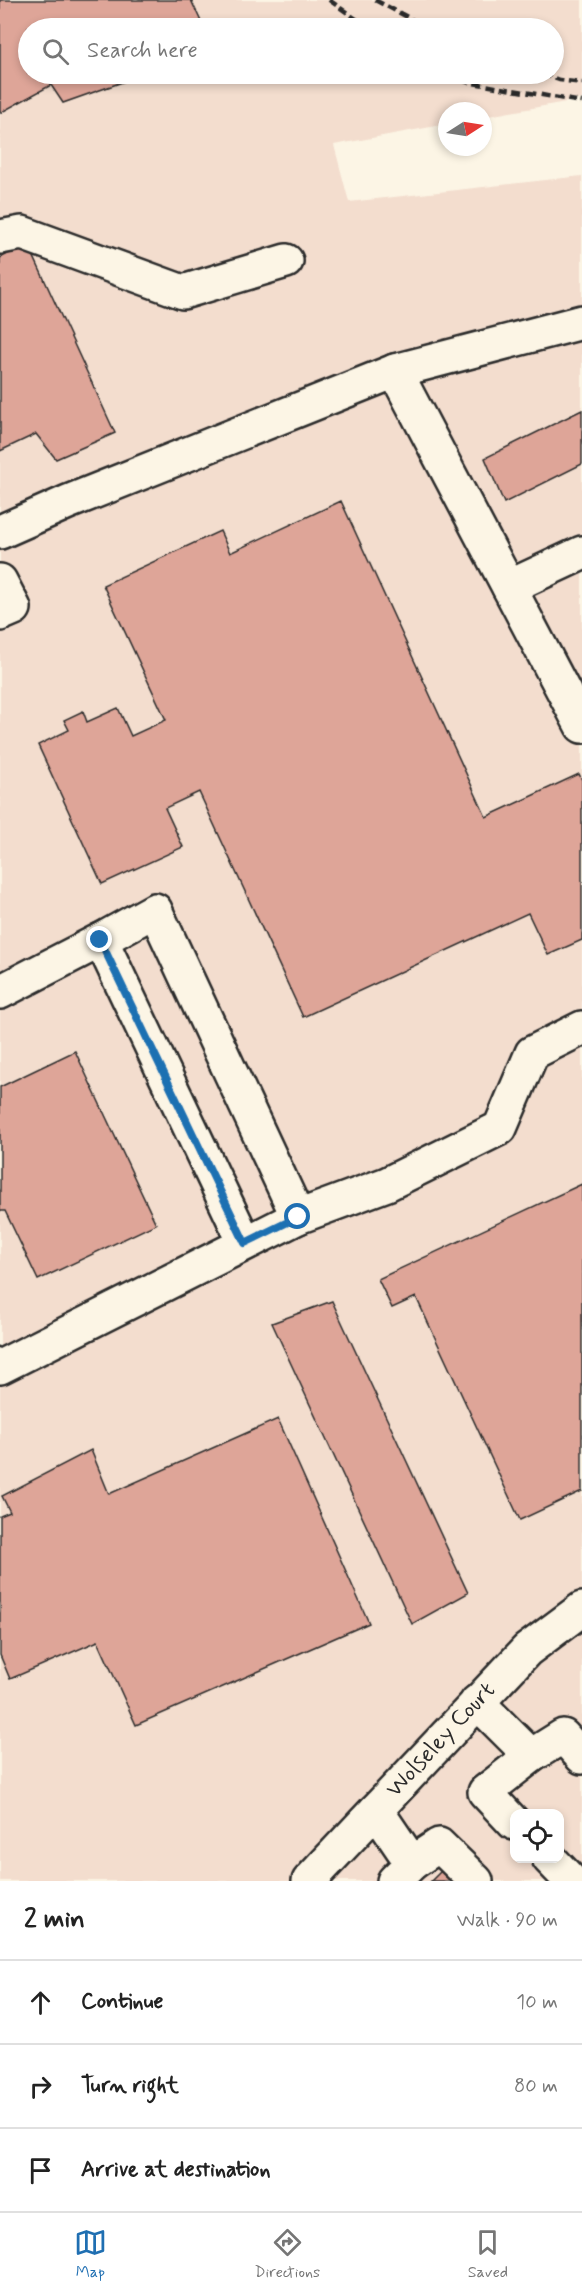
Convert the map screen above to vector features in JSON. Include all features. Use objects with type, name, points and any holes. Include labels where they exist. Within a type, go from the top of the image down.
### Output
[{"type":"street","points":[[0,237],[22,233],[183,292],[286,261]]},
{"type":"street","points":[[0,532],[79,497],[395,371],[582,322]]},
{"type":"street","points":[[395,371],[582,726]]},
{"type":"street","points":[[509,587],[582,553]]},
{"type":"street","points":[[0,581],[14,608],[0,614]]},
{"type":"street","points":[[0,992],[155,910],[298,1217]]},
{"type":"street","points":[[100,940],[245,1243]]},
{"type":"street","points":[[0,1366],[298,1217],[387,1184],[500,1128],[532,1053],[582,1028]]},
{"type":"street","name":"Wolseley Court","points":[[309,1881],[527,1650],[582,1609]]},
{"type":"street","points":[[477,1702],[531,1756]]},
{"type":"street","points":[[510,1819],[485,1792],[531,1756],[563,1736],[582,1757]]},
{"type":"street","points":[[376,1810],[403,1872],[439,1845],[476,1881]]},
{"type":"shaded area","points":[[0,0],[582,0],[582,99],[492,115],[492,102],[438,102],[438,126],[334,145],[349,202],[582,176],[582,1881],[0,1881]]},
{"type":"building","points":[[0,0],[191,0],[199,18],[18,18],[18,84],[117,84],[63,103],[51,85],[0,113]]},
{"type":"building","points":[[28,244],[115,433],[56,459],[36,434],[0,451],[0,258]]},
{"type":"building","points":[[582,410],[582,464],[504,503],[485,458]]},
{"type":"building","points":[[341,501],[486,817],[579,774],[582,780],[582,940],[548,955],[528,913],[303,1017],[199,792],[165,808],[183,847],[102,884],[38,745],[69,730],[64,720],[83,711],[87,722],[118,708],[131,736],[166,720],[103,585],[220,531],[230,553]]},
{"type":"building","points":[[75,1051],[156,1224],[38,1280],[5,1211],[0,1211],[0,1087]]},
{"type":"building","points":[[582,1184],[582,1491],[520,1520],[416,1297],[392,1308],[378,1279]]},
{"type":"building","points":[[332,1301],[468,1593],[412,1624],[272,1323]]},
{"type":"building","points":[[278,1419],[369,1623],[136,1725],[98,1641],[10,1679],[0,1655],[0,1516],[10,1512],[2,1496],[91,1450],[109,1494]]},
{"type":"building","points":[[445,1867],[458,1881],[431,1881]]},
{"type":"railway","points":[[329,0],[355,18]]},
{"type":"railway","points":[[375,0],[409,18]]},
{"type":"railway","points":[[564,81],[582,83]]},
{"type":"railway","points":[[478,84],[582,102]]},
{"type":"route","points":[[100,940],[245,1243],[298,1217]]}]
